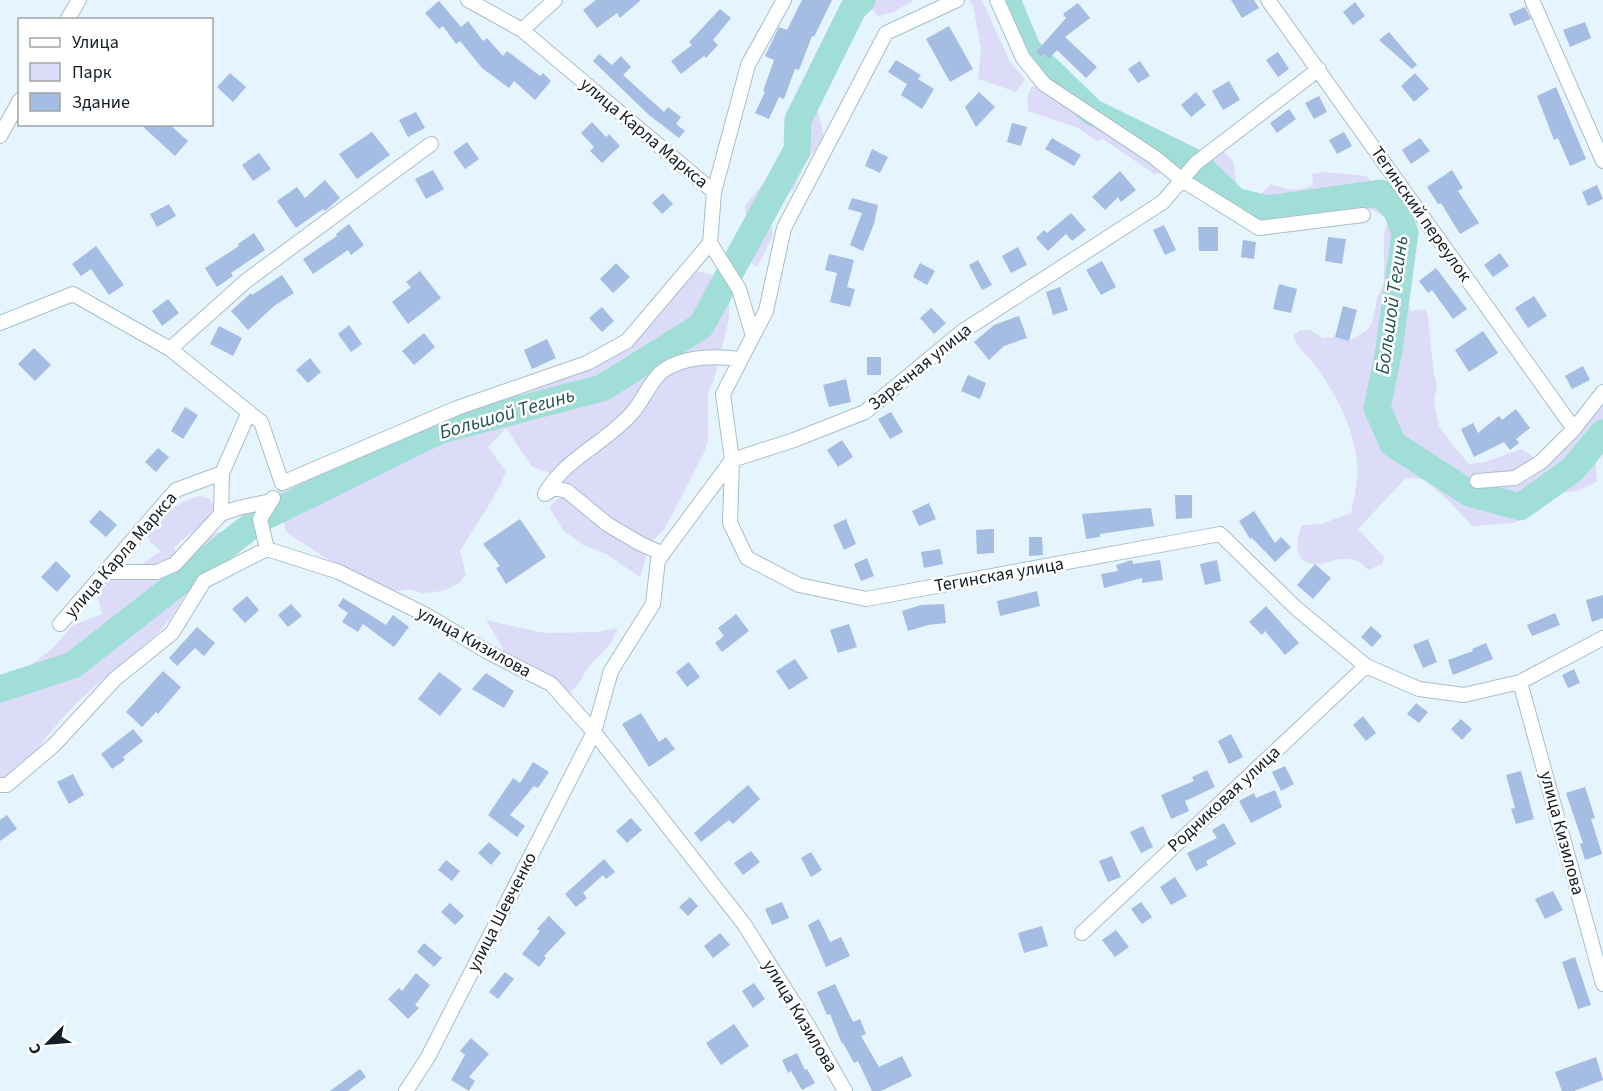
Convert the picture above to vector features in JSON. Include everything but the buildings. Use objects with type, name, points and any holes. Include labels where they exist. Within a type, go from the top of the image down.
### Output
[{"type":"street","points":[[69,18],[79,0]]},
{"type":"street","name":"улица Карла Маркса","points":[[468,0],[522,30],[714,192],[710,243]]},
{"type":"street","points":[[522,30],[555,0]]},
{"type":"street","points":[[714,192],[748,65],[783,0]]},
{"type":"street","points":[[594,732],[611,670],[653,604],[658,560],[732,460],[723,394],[766,311],[784,228],[886,33],[957,0]]},
{"type":"street","points":[[996,0],[1023,58],[1044,84],[1154,157],[1182,180],[1259,228],[1363,216]]},
{"type":"street","name":"Тегинский переулок","points":[[1268,0],[1574,429]]},
{"type":"street","points":[[1532,0],[1603,160]]},
{"type":"street","name":"Заречная улица","points":[[732,460],[794,440],[865,412],[963,331],[1163,202],[1196,163],[1319,69]]},
{"type":"street","points":[[0,136],[18,104]]},
{"type":"street","points":[[170,349],[246,281],[431,144]]},
{"type":"street","points":[[0,785],[7,785],[54,745],[115,679],[172,633],[204,581],[267,549],[260,519],[282,483],[456,408],[587,363],[627,341],[710,243],[739,289],[753,336]]},
{"type":"street","points":[[0,323],[73,294],[170,349],[261,422],[282,483]]},
{"type":"street","points":[[663,554],[607,524],[567,491],[554,488],[545,495],[552,482],[574,460],[608,436],[634,412],[651,384],[668,367],[701,358],[741,358]]},
{"type":"street","points":[[1477,481],[1515,478],[1541,462],[1574,429],[1603,392]]},
{"type":"street","points":[[221,514],[222,473],[249,412]]},
{"type":"street","name":"Тегинская улица","points":[[732,460],[730,523],[747,558],[799,585],[866,599],[1220,534],[1297,609],[1366,666],[1419,689],[1464,695],[1520,682],[1603,638]]},
{"type":"street","name":"улица Карла Маркса","points":[[60,624],[176,490],[222,473]]},
{"type":"street","points":[[105,572],[158,572],[175,564],[221,514],[271,501]]},
{"type":"street","name":"улица Кизилова","points":[[267,549],[339,572],[428,616],[486,651],[551,684],[594,732],[744,924],[807,1024],[845,1091]]},
{"type":"street","name":"Родниковая улица","points":[[1082,933],[1366,666]]},
{"type":"street","name":"улица Кизилова","points":[[1520,682],[1603,984]]},
{"type":"street","name":"улица Шевченко","points":[[406,1091],[428,1057],[594,732]]},
{"type":"green space","points":[[863,0],[914,0],[894,12],[878,16]]},
{"type":"green space","points":[[969,0],[982,0],[1010,62],[1025,79],[1016,92],[978,79],[981,49],[973,6]]},
{"type":"green space","points":[[1044,84],[1128,135],[1153,134],[1186,154],[1182,168],[1154,174],[1103,139],[1097,141],[1078,128],[1028,111],[1027,97],[1032,86]]},
{"type":"green space","points":[[809,111],[818,112],[824,137],[806,163],[794,188],[770,211],[773,236],[757,267],[734,249],[747,228],[745,206],[784,157],[792,132]]},
{"type":"green space","points":[[1223,151],[1233,161],[1237,187],[1245,197],[1259,195],[1271,184],[1282,188],[1302,189],[1313,185],[1312,174],[1324,172],[1367,176],[1389,209],[1388,218],[1366,207],[1346,206],[1324,207],[1289,218],[1252,219],[1222,195],[1201,183],[1195,176],[1216,152]]},
{"type":"green space","points":[[1388,218],[1408,221],[1414,229],[1408,248],[1404,297],[1411,311],[1425,309],[1428,317],[1437,386],[1434,402],[1439,426],[1451,443],[1469,464],[1485,462],[1521,449],[1541,462],[1603,398],[1603,444],[1595,455],[1597,482],[1577,491],[1555,493],[1536,503],[1523,519],[1514,523],[1472,526],[1449,501],[1423,479],[1406,478],[1358,529],[1384,557],[1382,564],[1368,570],[1360,562],[1349,559],[1320,564],[1308,563],[1299,556],[1297,544],[1302,525],[1321,524],[1351,513],[1357,469],[1353,438],[1344,414],[1318,369],[1293,336],[1300,330],[1310,330],[1323,338],[1335,337],[1349,341],[1366,331],[1372,324],[1377,299],[1384,282],[1384,235]]},
{"type":"green space","points":[[697,271],[712,275],[729,301],[729,319],[713,383],[708,393],[708,441],[664,530],[650,543],[640,577],[606,554],[583,545],[563,530],[549,507],[560,497],[558,476],[532,467],[506,428],[488,447],[506,472],[491,502],[460,551],[466,575],[459,583],[443,591],[422,593],[409,589],[390,592],[341,568],[286,532],[282,515],[260,519],[282,483],[627,341]]},
{"type":"green space","points":[[200,496],[210,499],[215,507],[201,526],[174,548],[181,570],[200,542],[220,531],[240,543],[232,556],[196,580],[165,625],[78,702],[28,760],[0,783],[0,680],[25,669],[52,649],[73,625],[102,614],[97,593],[109,581],[123,577],[161,551],[151,543],[145,533],[184,501]]},
{"type":"green space","points":[[486,620],[544,633],[597,632],[618,628],[609,645],[586,671],[576,687],[568,693],[506,654]]},
{"type":"waterway","name":"Большой Тегинь","points":[[0,689],[73,665],[260,519],[441,430],[602,388],[701,326],[797,150],[798,120],[853,9],[862,0]]},
{"type":"waterway","name":"Большой Тегинь","points":[[1007,0],[1028,50],[1092,112],[1196,163],[1235,201],[1268,209],[1380,193],[1397,211],[1405,233],[1389,350],[1377,408],[1393,444],[1469,493],[1520,507],[1572,470],[1603,433]]}]
